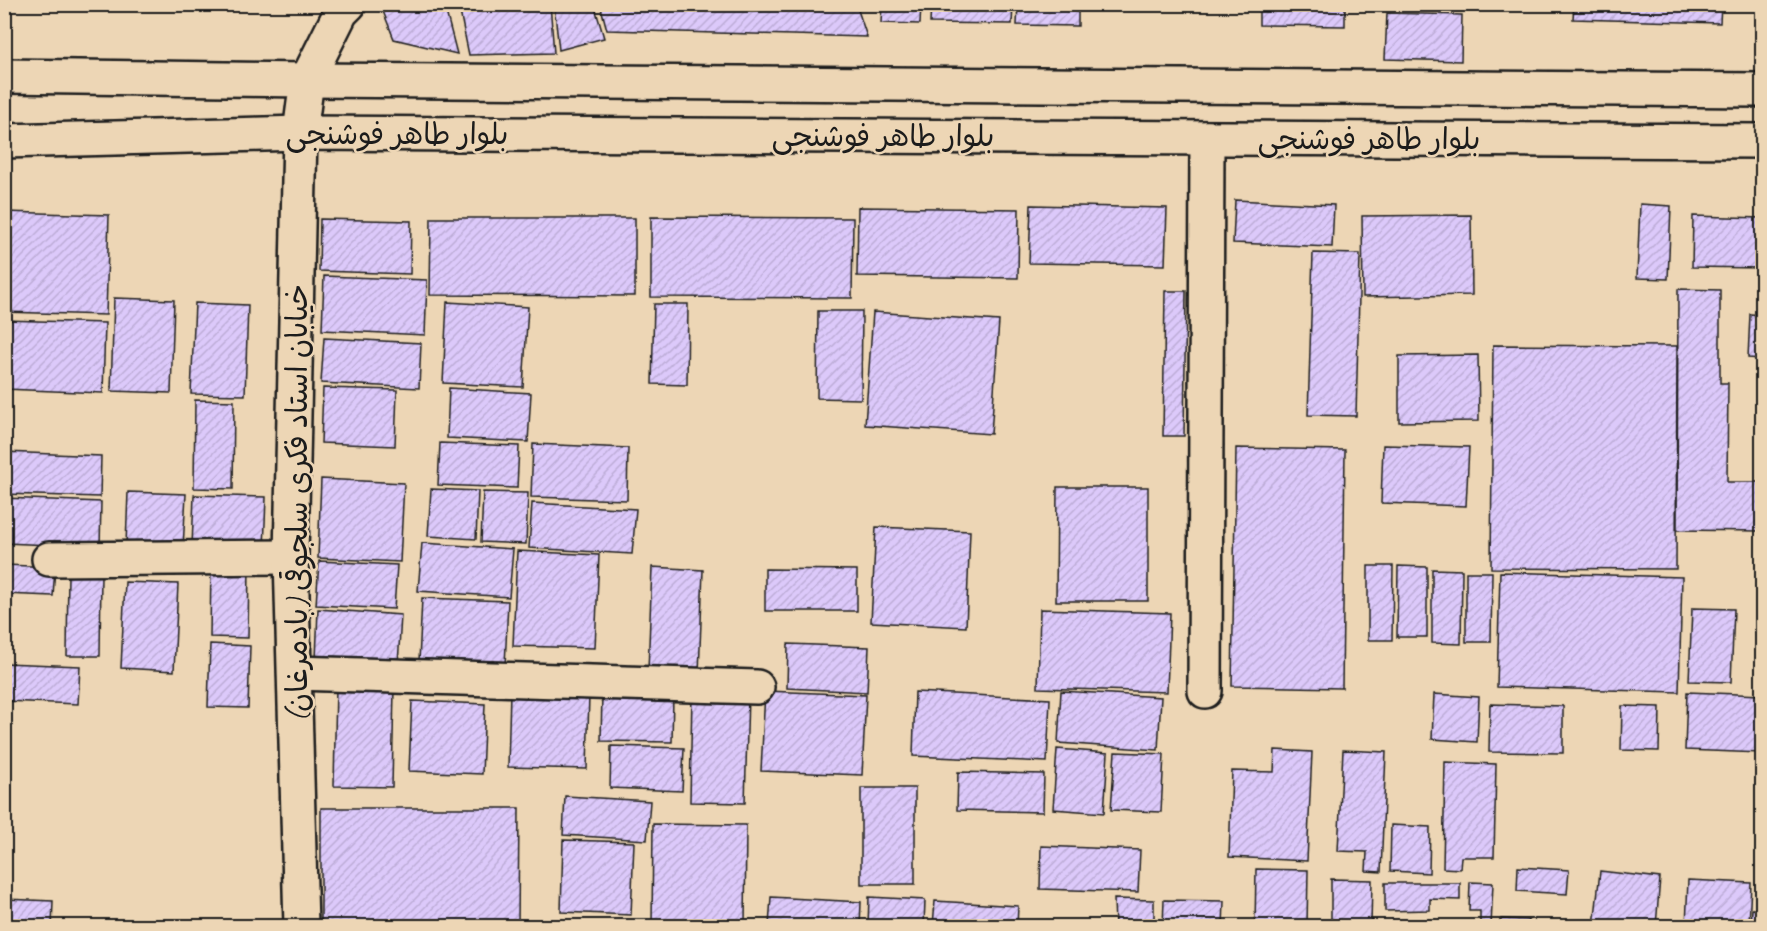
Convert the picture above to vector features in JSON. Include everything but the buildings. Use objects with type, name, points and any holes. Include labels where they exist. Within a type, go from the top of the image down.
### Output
[{"type":"street","name":"خیابان استاد فکری سلجوقی (بادمرغان)","points":[[301,927],[291,556],[300,133],[307,80],[341,12],[349,4]]},
{"type":"street","name":"بلوار طاهر فوشنجی","points":[[4,76],[1762,90]]},
{"type":"street","name":"بلوار طاهر فوشنجی","points":[[4,141],[300,133],[1762,141]]},
{"type":"street","points":[[1205,691],[1207,138]]},
{"type":"street","points":[[49,559],[291,556]]},
{"type":"street","points":[[295,673],[757,687]]}]
